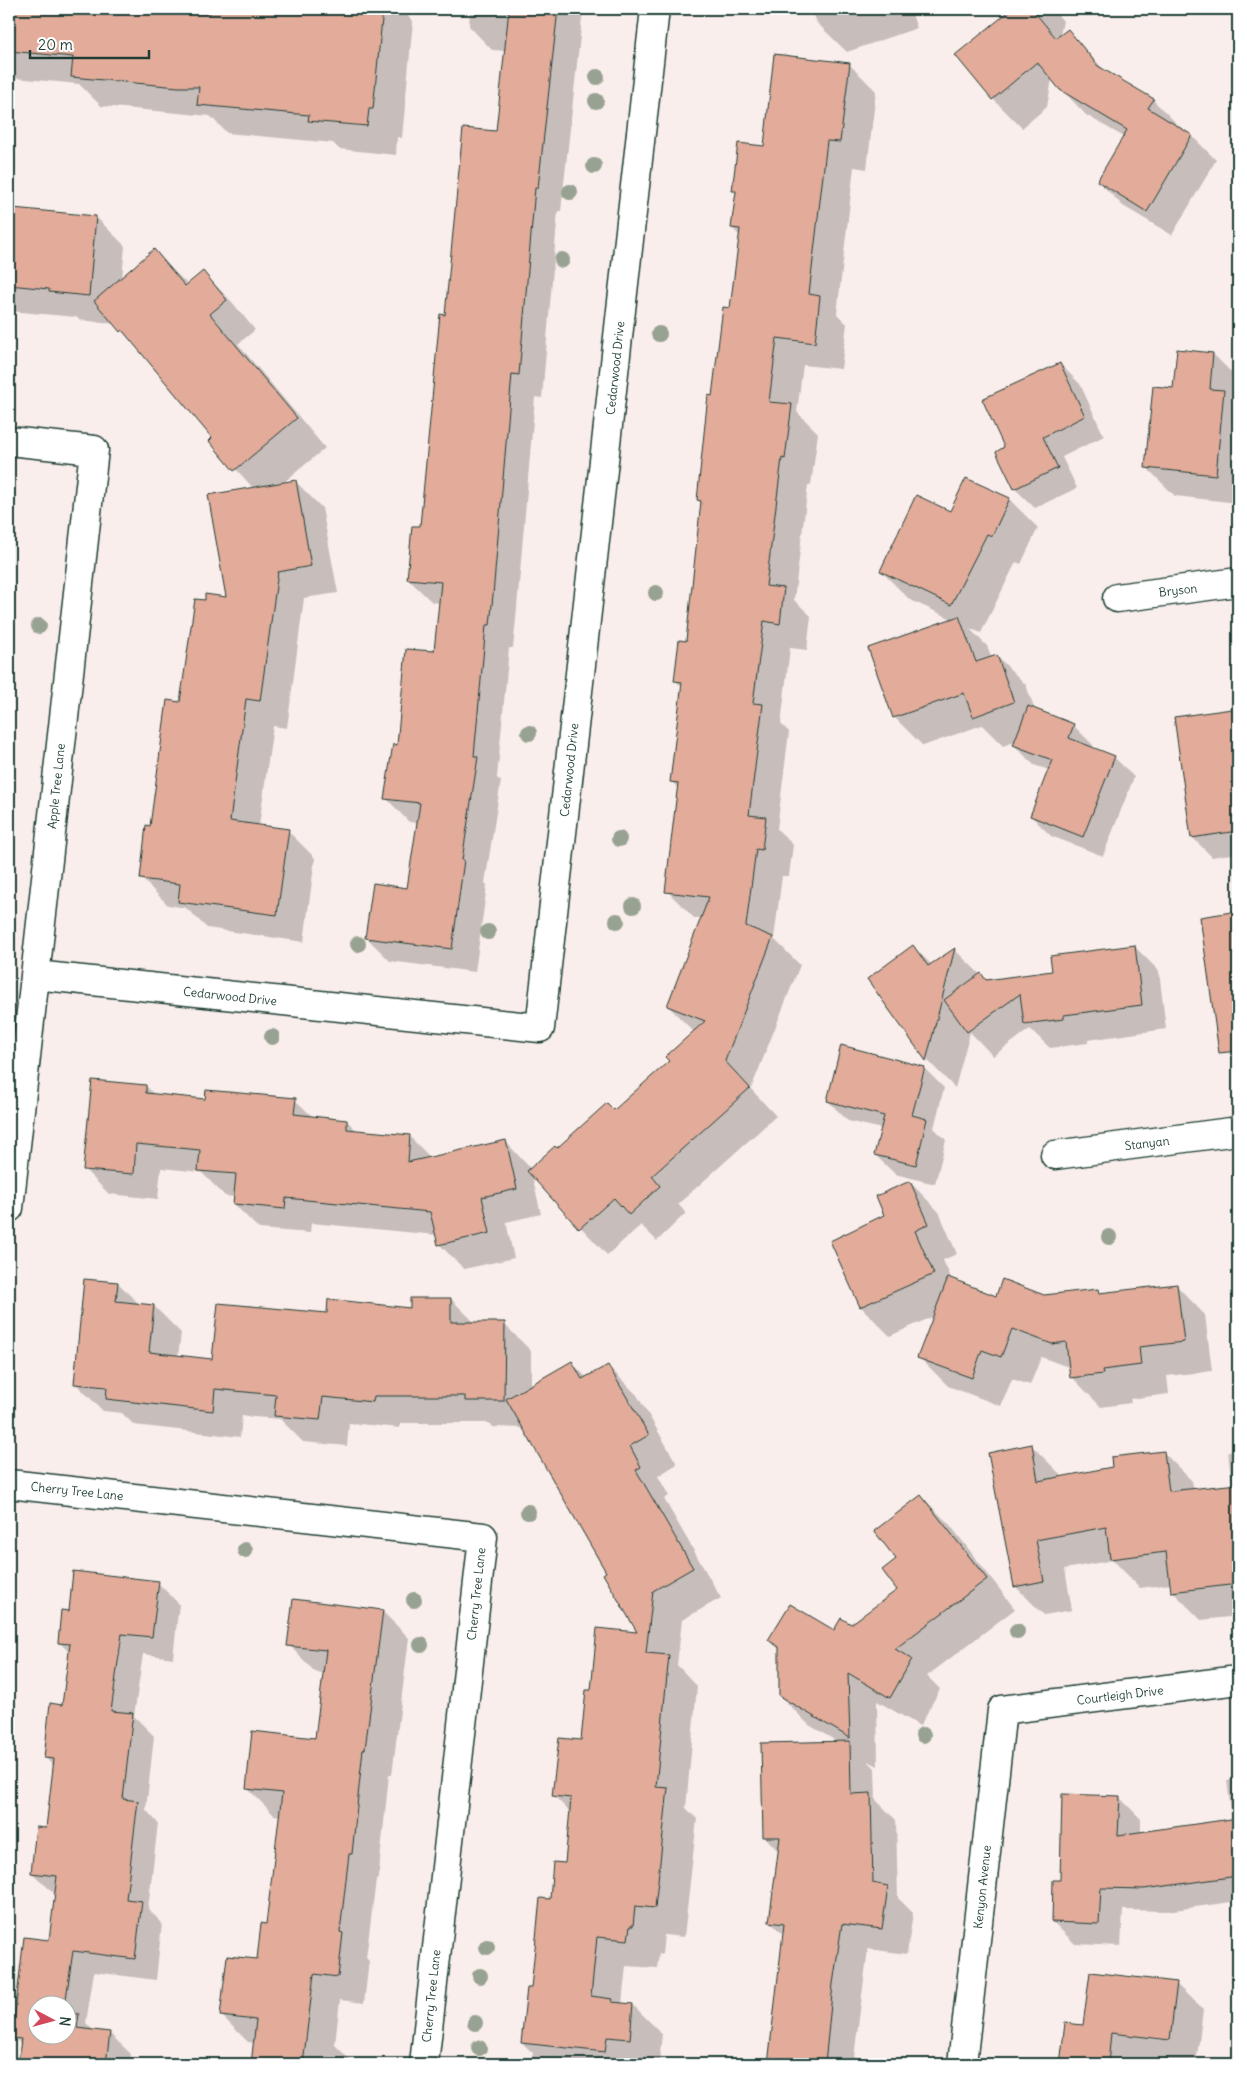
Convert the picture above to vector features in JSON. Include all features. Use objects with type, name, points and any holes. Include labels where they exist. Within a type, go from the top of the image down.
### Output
[{"type":"street","name":"Cedarwood Drive","points":[[35,975],[540,1028],[655,9]]},
{"type":"street","name":"Apple Tree Lane","points":[[9,441],[94,450],[9,1208]]},
{"type":"street","name":"Bryson","points":[[1117,598],[1238,582]]},
{"type":"street","name":"Stanyan","points":[[1055,1155],[1238,1131]]},
{"type":"street","name":"Cherry Tree Lane","points":[[9,1484],[483,1537],[424,2064]]},
{"type":"street","name":"Courtleigh Drive","points":[[1002,1710],[1238,1680]]},
{"type":"street","name":"Kenyon Avenue","points":[[962,2064],[1002,1710]]},
{"type":"building","points":[[9,9],[164,9],[210,14],[211,9],[383,9],[373,109],[369,109],[367,126],[308,121],[309,115],[197,105],[199,87],[178,87],[71,77],[73,57],[9,51]]},
{"type":"building","points":[[509,9],[558,9],[538,188],[535,188],[519,375],[512,374],[493,595],[490,625],[486,625],[474,756],[478,757],[462,860],[464,860],[452,949],[365,938],[373,883],[407,888],[420,803],[384,799],[393,744],[397,745],[406,649],[434,651],[441,582],[407,579],[412,526],[420,526],[440,314],[445,315],[463,128],[496,131]]},
{"type":"building","points":[[1012,9],[1032,9],[1056,38],[1068,29],[1098,66],[1154,99],[1148,108],[1192,135],[1147,212],[1097,181],[1127,130],[1060,90],[1037,62],[992,100],[955,55]]},
{"type":"building","points":[[774,54],[850,63],[840,142],[827,141],[809,294],[820,296],[815,343],[777,338],[769,402],[792,404],[785,459],[782,458],[766,586],[784,588],[780,624],[764,621],[753,703],[763,704],[749,815],[766,817],[762,850],[756,849],[746,926],[773,937],[725,1061],[750,1088],[652,1176],[660,1186],[629,1215],[614,1198],[579,1229],[527,1171],[555,1146],[557,1148],[607,1103],[614,1110],[669,1061],[665,1057],[705,1021],[667,1006],[709,897],[665,892],[678,783],[670,782],[682,682],[674,681],[679,640],[686,641],[701,501],[697,500],[708,395],[712,396],[723,307],[730,308],[740,229],[731,228],[736,191],[732,191],[738,143],[764,146]]},
{"type":"building","points":[[13,208],[96,216],[89,296],[9,285],[9,234],[11,234]]},
{"type":"building","points":[[154,249],[185,286],[203,271],[227,300],[210,314],[297,418],[234,471],[209,441],[212,438],[122,330],[120,332],[94,301]]},
{"type":"building","points":[[1177,349],[1213,353],[1210,389],[1224,390],[1216,475],[1145,468],[1153,386],[1173,388]]},
{"type":"building","points":[[1060,363],[1085,416],[1043,437],[1058,468],[1014,489],[996,452],[1004,447],[982,399]]},
{"type":"building","points":[[966,478],[1010,498],[992,536],[987,534],[951,605],[880,571],[916,495],[950,511]]},
{"type":"building","points":[[296,480],[311,566],[278,572],[260,701],[246,699],[230,821],[289,829],[277,915],[178,902],[180,884],[140,879],[146,825],[150,826],[167,700],[180,702],[195,599],[205,600],[205,594],[226,597],[208,495]]},
{"type":"building","points":[[959,616],[976,662],[997,655],[1014,702],[973,717],[964,693],[893,718],[868,648]]},
{"type":"building","points":[[1028,706],[1074,724],[1069,738],[1115,756],[1083,837],[1030,816],[1052,760],[1013,745]]},
{"type":"building","points":[[1232,709],[1238,752],[1238,795],[1233,796],[1238,831],[1191,838],[1174,717]]},
{"type":"building","points":[[1238,911],[1238,1051],[1219,1053],[1200,917]]},
{"type":"building","points":[[913,945],[928,966],[955,948],[926,1061],[867,979]]},
{"type":"building","points":[[1135,945],[1142,1005],[1064,1015],[1064,1019],[1024,1024],[1020,994],[967,1032],[944,1000],[981,973],[986,980],[1052,971],[1050,956]]},
{"type":"building","points":[[841,1045],[925,1067],[912,1115],[927,1119],[916,1165],[874,1155],[884,1116],[827,1101]]},
{"type":"building","points":[[92,1080],[146,1085],[146,1093],[205,1099],[206,1090],[296,1098],[294,1114],[347,1120],[347,1129],[410,1135],[408,1162],[506,1140],[517,1189],[482,1197],[490,1233],[438,1245],[430,1212],[286,1198],[285,1209],[233,1204],[236,1174],[198,1171],[200,1150],[136,1144],[134,1174],[83,1170]]},
{"type":"building","points":[[910,1181],[929,1224],[915,1231],[934,1274],[860,1307],[830,1241],[884,1215],[876,1196]]},
{"type":"building","points":[[948,1277],[996,1296],[1002,1279],[1044,1295],[1098,1289],[1099,1293],[1177,1284],[1184,1342],[1139,1347],[1141,1365],[1102,1370],[1103,1374],[1070,1378],[1066,1342],[1052,1344],[1012,1329],[1001,1357],[982,1350],[972,1378],[917,1358]]},
{"type":"building","points":[[84,1279],[118,1282],[116,1301],[154,1305],[149,1352],[212,1359],[218,1303],[327,1313],[328,1299],[410,1308],[410,1298],[451,1298],[451,1322],[505,1322],[504,1401],[465,1401],[465,1396],[374,1396],[373,1402],[323,1397],[320,1420],[274,1416],[276,1395],[215,1389],[213,1411],[106,1399],[107,1387],[74,1384]]},
{"type":"building","points":[[572,1361],[582,1379],[608,1365],[649,1435],[630,1446],[641,1467],[636,1470],[693,1568],[653,1591],[646,1653],[669,1655],[656,1787],[668,1788],[655,1908],[635,1906],[633,1926],[630,1926],[628,1940],[597,1937],[591,1996],[613,1999],[612,2002],[633,2004],[630,2039],[607,2037],[605,2052],[521,2043],[527,1988],[531,1988],[540,1898],[550,1899],[553,1862],[565,1863],[571,1798],[552,1796],[559,1738],[581,1740],[586,1690],[591,1690],[597,1628],[637,1632],[603,1574],[606,1572],[506,1399]]},
{"type":"building","points":[[1032,1444],[1038,1481],[1112,1467],[1111,1457],[1164,1451],[1169,1491],[1238,1484],[1238,1584],[1171,1592],[1166,1552],[1110,1559],[1106,1527],[1036,1540],[1044,1581],[1014,1587],[988,1453]]},
{"type":"building","points":[[921,1495],[987,1579],[895,1649],[912,1659],[890,1698],[848,1673],[850,1738],[779,1696],[779,1647],[768,1640],[790,1604],[834,1630],[841,1618],[851,1624],[897,1590],[882,1570],[896,1559],[874,1531]]},
{"type":"building","points":[[73,1571],[159,1581],[152,1637],[122,1634],[111,1711],[133,1713],[123,1799],[138,1801],[126,1899],[142,1901],[135,1959],[73,1951],[66,1996],[28,1996],[28,2046],[78,2046],[78,2028],[110,2032],[106,2064],[18,2064],[21,2039],[12,2038],[24,1937],[49,1940],[57,1876],[31,1873],[36,1827],[46,1828],[54,1759],[44,1758],[50,1703],[62,1705],[70,1644],[58,1643],[61,1610],[69,1611]]},
{"type":"building","points":[[293,1599],[383,1610],[365,1749],[363,1749],[352,1854],[349,1854],[340,1932],[343,1933],[338,1977],[314,1974],[303,2064],[251,2064],[256,2020],[220,2016],[227,1956],[257,1959],[261,1923],[266,1924],[282,1793],[246,1789],[252,1731],[315,1738],[326,1650],[287,1646]]},
{"type":"building","points":[[850,1741],[851,1794],[871,1793],[873,1883],[888,1886],[882,1929],[842,1924],[833,1984],[825,2064],[768,2064],[784,1924],[769,1922],[780,1837],[763,1837],[761,1743]]},
{"type":"building","points":[[1062,1794],[1120,1796],[1118,1835],[1238,1818],[1238,1876],[1144,1889],[1101,1888],[1099,1924],[1052,1922],[1053,1880],[1060,1880]]},
{"type":"building","points":[[1090,1972],[1177,1982],[1170,2040],[1111,2033],[1108,2064],[1060,2064],[1065,2023],[1083,2025]]}]
